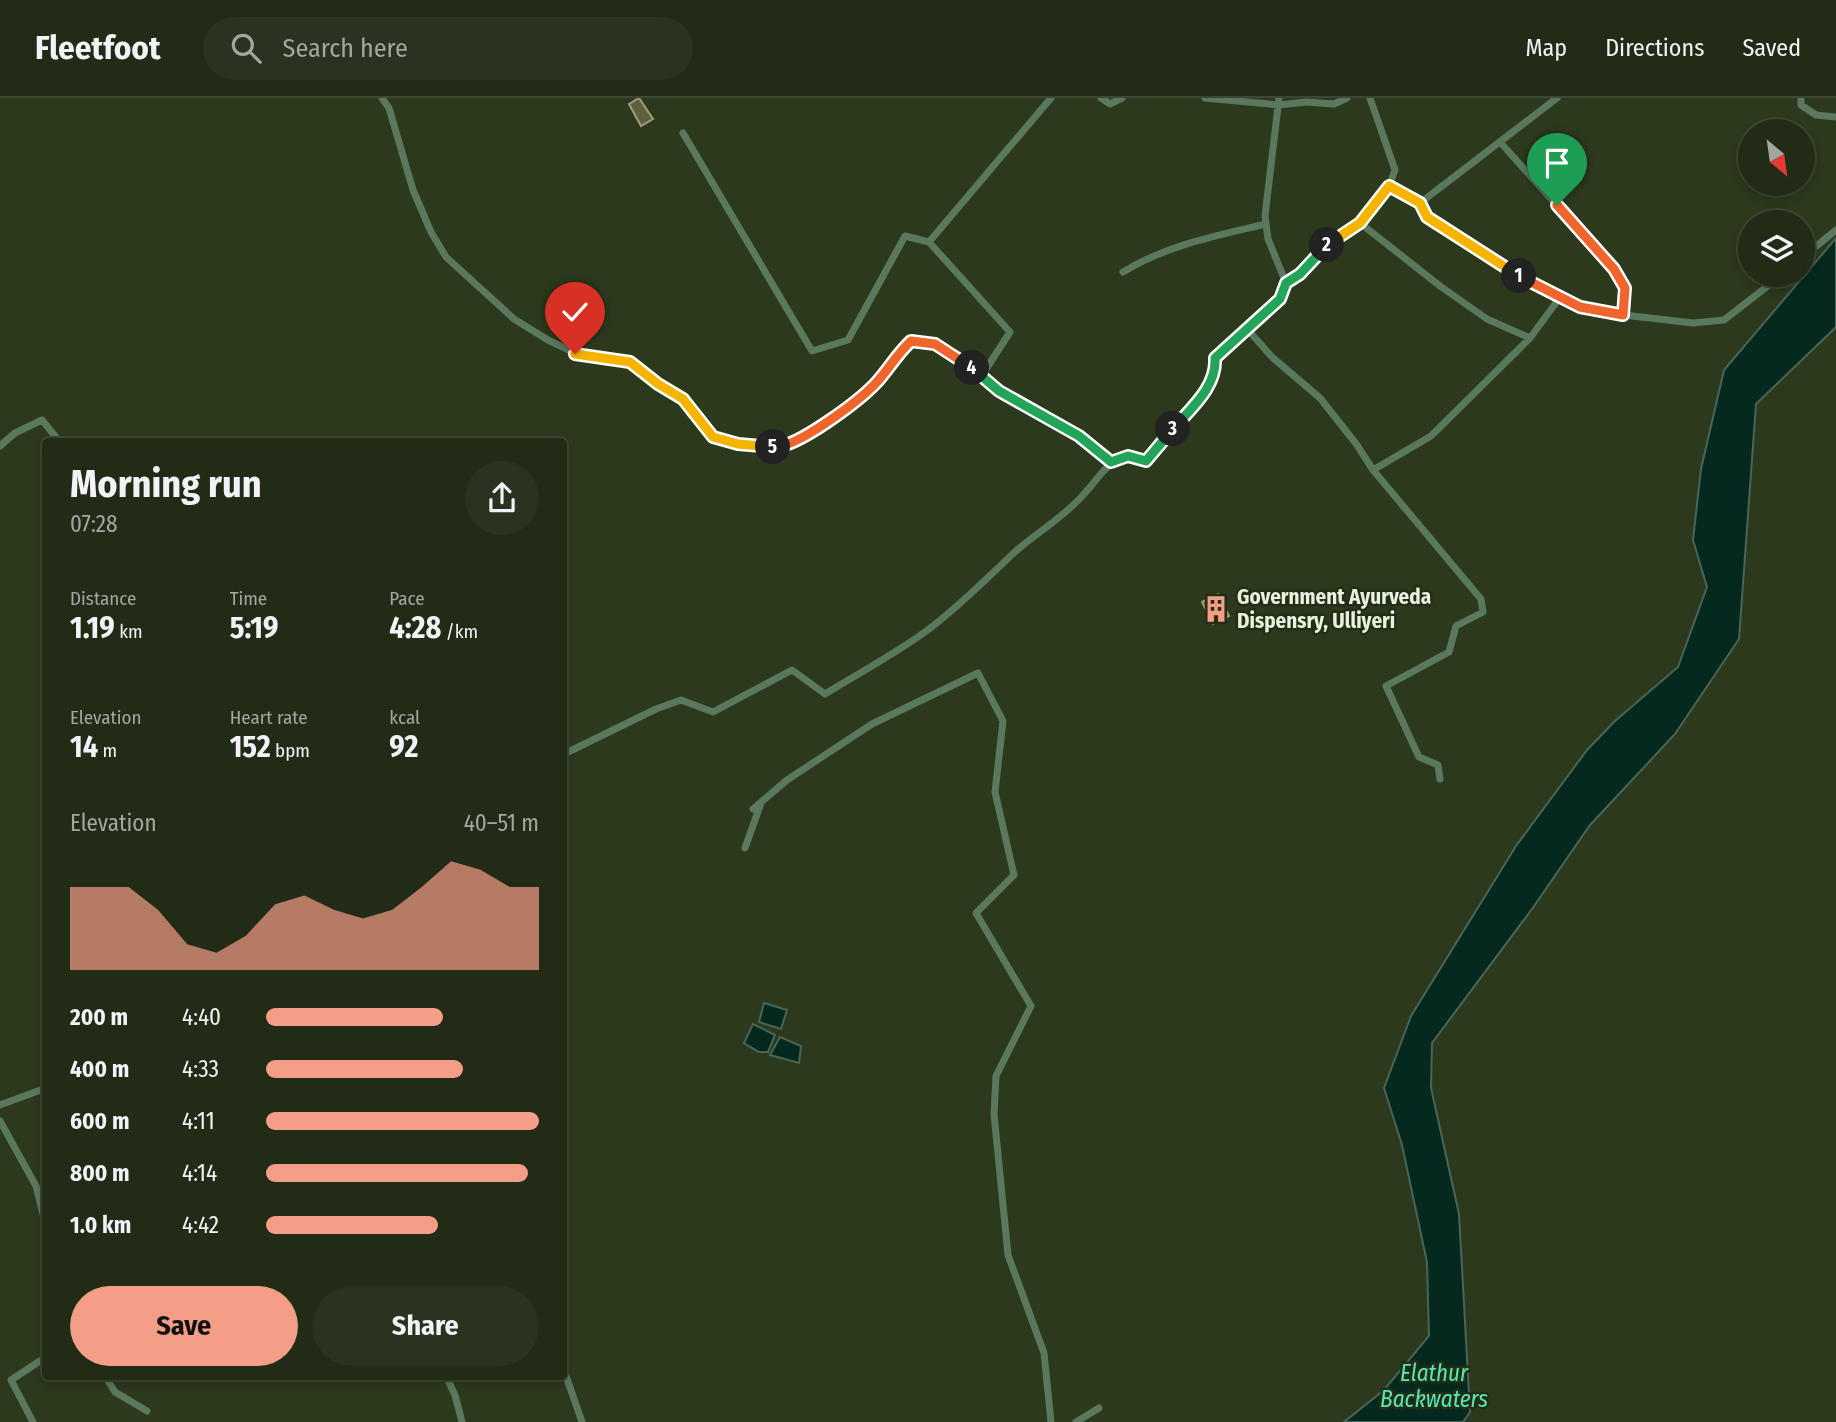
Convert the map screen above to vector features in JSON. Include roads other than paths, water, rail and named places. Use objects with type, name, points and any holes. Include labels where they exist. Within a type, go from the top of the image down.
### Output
[{"type":"street","points":[[382,98],[389,108],[413,190],[446,257],[514,319],[548,340],[575,354],[630,362],[683,399],[713,437],[738,444],[781,448],[810,435],[876,383],[892,360],[911,341],[935,344],[969,365],[999,391],[1079,436],[1111,462]]},
{"type":"street","points":[[929,242],[1051,98]]},
{"type":"street","points":[[1101,98],[1110,104],[1122,98]]},
{"type":"street","points":[[1205,98],[1334,104],[1347,98]]},
{"type":"street","points":[[567,753],[656,709],[681,700],[713,712],[792,670],[825,694],[928,630],[1020,548],[1068,510],[1111,462],[1128,456],[1146,461],[1206,391],[1216,370],[1215,358],[1280,299],[1286,283],[1300,274],[1334,237],[1360,223],[1389,186],[1395,170],[1370,98]]},
{"type":"street","points":[[1420,203],[1557,98]]},
{"type":"street","points":[[1801,98],[1801,105],[1816,115],[1836,117]]},
{"type":"street","points":[[1279,102],[1266,223],[1268,239],[1286,283]]},
{"type":"street","points":[[683,133],[812,351],[848,341],[905,236],[929,242],[1010,332],[981,377]]},
{"type":"street","points":[[1500,142],[1614,269],[1625,288],[1623,315]]},
{"type":"street","points":[[1389,186],[1420,203],[1427,217],[1508,271],[1580,307],[1693,323],[1724,320],[1767,287]]},
{"type":"street","points":[[1123,272],[1143,260],[1183,244],[1266,223]]},
{"type":"street","points":[[1360,223],[1487,319],[1530,338]]},
{"type":"street","points":[[1815,247],[1836,230]]},
{"type":"street","points":[[1373,470],[1432,436],[1530,338],[1561,296]]},
{"type":"street","points":[[1247,329],[1272,357],[1320,398],[1373,470],[1481,599],[1483,612],[1456,626],[1449,652],[1385,686],[1419,757],[1438,765],[1440,779]]},
{"type":"street","points":[[0,446],[15,433],[42,420],[57,438]]},
{"type":"street","points":[[753,809],[787,780],[872,724],[978,673],[1003,721],[995,793],[1014,876],[976,913],[1031,1006],[996,1076],[994,1114],[1008,1255],[1044,1353],[1051,1422]]},
{"type":"street","points":[[745,848],[761,803]]},
{"type":"street","points":[[0,1105],[42,1089]]},
{"type":"street","points":[[0,1121],[36,1186],[42,1210]]},
{"type":"street","points":[[33,1422],[11,1380],[42,1360]]},
{"type":"street","points":[[567,1379],[582,1422]]},
{"type":"street","points":[[108,1380],[115,1392],[147,1411]]},
{"type":"street","points":[[448,1380],[456,1395],[462,1422]]},
{"type":"street","points":[[1076,1422],[1099,1408]]},
{"type":"water","name":"Elathur Backwaters","points":[[1836,238],[1836,327],[1756,404],[1739,639],[1675,734],[1590,825],[1532,909],[1432,1043],[1431,1088],[1459,1214],[1470,1412],[1463,1422],[1344,1422],[1384,1390],[1429,1336],[1427,1262],[1402,1145],[1384,1088],[1411,1016],[1516,846],[1587,750],[1615,721],[1678,667],[1707,587],[1693,540],[1701,469],[1724,370],[1794,287],[1815,287],[1815,263]]},
{"type":"water","points":[[764,1003],[787,1010],[781,1029],[759,1022]]},
{"type":"water","points":[[753,1024],[775,1035],[768,1052],[759,1052],[744,1043]]},
{"type":"water","points":[[780,1037],[801,1046],[799,1063],[770,1055]]},
{"type":"place","name":"Government Ayurveda Dispensry, Ulliyeri","points":[[1216,609]]}]
